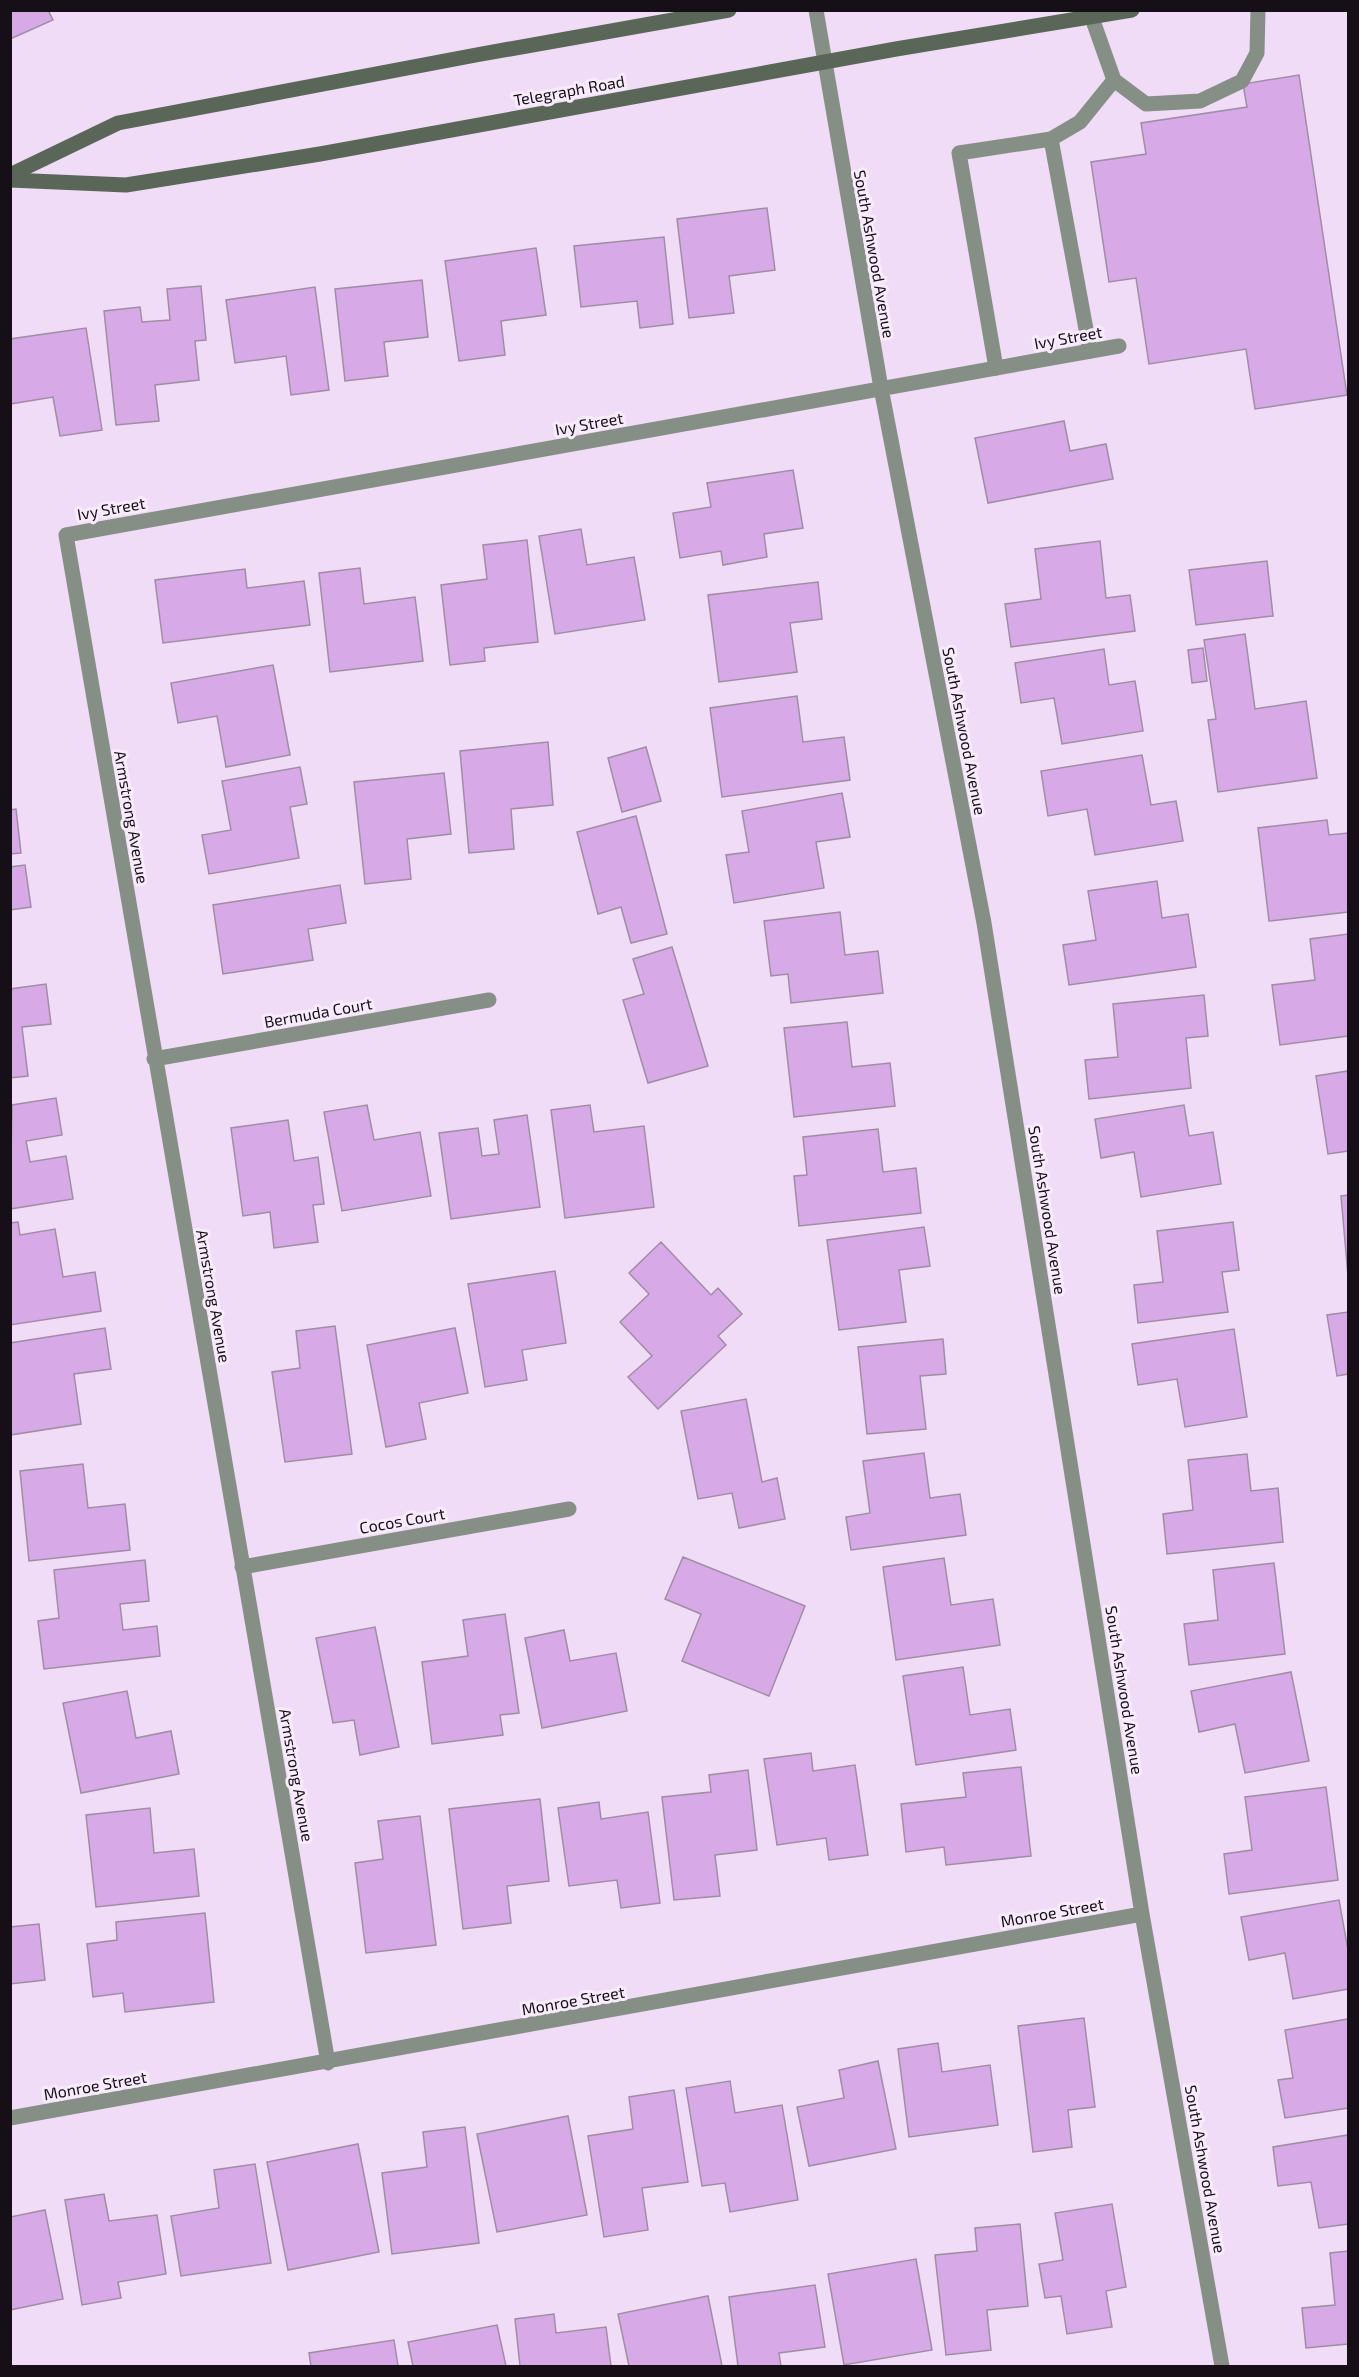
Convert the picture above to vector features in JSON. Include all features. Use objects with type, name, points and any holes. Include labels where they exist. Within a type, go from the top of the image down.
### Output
[{"type":"main road","points":[[10,175],[118,123],[729,10]]},
{"type":"main road","name":"Telegraph Road","points":[[10,180],[126,185],[320,154],[825,62],[1132,10]]},
{"type":"street","name":"South Ashwood Avenue","points":[[816,10],[881,388],[984,923],[1142,1914],[1222,2367]]},
{"type":"street","points":[[1092,18],[1114,80],[1146,104],[1200,101],[1242,81],[1257,53],[1258,10]]},
{"type":"street","points":[[996,368],[959,153],[1051,139],[1080,122],[1114,80]]},
{"type":"street","points":[[1051,139],[1090,351]]},
{"type":"street","name":"Ivy Street","points":[[66,535],[1119,346]]},
{"type":"street","name":"Armstrong Avenue","points":[[66,535],[154,1059],[328,2063]]},
{"type":"street","name":"Bermuda Court","points":[[154,1059],[489,1000]]},
{"type":"street","name":"Cocos Court","points":[[242,1567],[569,1509]]},
{"type":"street","name":"Monroe Street","points":[[10,2118],[328,2063],[1142,1914]]},
{"type":"building","points":[[10,10],[48,10],[53,20],[10,39]]},
{"type":"building","points":[[1299,75],[1347,395],[1255,409],[1246,349],[1149,364],[1136,278],[1109,282],[1091,162],[1146,154],[1141,123],[1247,107],[1243,84]]},
{"type":"building","points":[[767,208],[775,270],[729,276],[734,313],[689,318],[677,219]]},
{"type":"building","points":[[664,237],[673,324],[640,328],[637,301],[581,307],[574,246]]},
{"type":"building","points":[[536,248],[546,315],[501,321],[505,355],[459,361],[445,261]]},
{"type":"building","points":[[422,280],[428,337],[384,342],[388,376],[345,381],[335,289]]},
{"type":"building","points":[[201,286],[206,340],[195,341],[199,380],[155,385],[159,421],[116,425],[104,311],[140,307],[142,322],[170,320],[167,289]]},
{"type":"building","points":[[315,287],[329,390],[291,395],[286,356],[235,363],[226,300]]},
{"type":"building","points":[[86,328],[102,430],[60,436],[53,397],[10,404],[10,339]]},
{"type":"building","points":[[1064,421],[1070,451],[1106,444],[1113,479],[988,503],[975,438]]},
{"type":"building","points":[[793,470],[803,528],[764,534],[767,557],[723,565],[721,551],[680,558],[673,513],[711,507],[707,483]]},
{"type":"building","points":[[581,529],[587,565],[634,557],[645,620],[555,634],[539,536]]},
{"type":"building","points":[[527,540],[538,642],[484,648],[485,661],[450,665],[441,585],[487,579],[483,545]]},
{"type":"building","points":[[1100,541],[1106,598],[1130,595],[1135,631],[1011,647],[1005,604],[1041,599],[1035,549]]},
{"type":"building","points":[[1267,561],[1273,616],[1196,625],[1189,570]]},
{"type":"building","points":[[360,568],[364,604],[415,597],[423,661],[330,672],[319,573]]},
{"type":"building","points":[[245,569],[247,588],[304,581],[310,625],[163,643],[155,580]]},
{"type":"building","points":[[818,582],[822,619],[790,623],[797,672],[719,682],[708,595]]},
{"type":"building","points":[[1245,634],[1255,709],[1306,701],[1317,778],[1218,792],[1208,720],[1216,719],[1204,640]]},
{"type":"building","points":[[1203,648],[1207,681],[1192,683],[1188,650]]},
{"type":"building","points":[[1104,649],[1109,685],[1135,681],[1143,731],[1062,744],[1054,698],[1021,703],[1015,663]]},
{"type":"building","points":[[273,665],[290,755],[226,767],[217,716],[178,723],[171,683]]},
{"type":"building","points":[[797,696],[803,742],[844,737],[850,780],[722,797],[710,708]]},
{"type":"building","points":[[548,742],[553,805],[511,809],[514,849],[469,853],[460,751]]},
{"type":"building","points":[[646,747],[661,801],[622,812],[608,758]]},
{"type":"building","points":[[1142,755],[1151,805],[1176,801],[1183,841],[1095,855],[1087,809],[1048,816],[1041,771]]},
{"type":"building","points":[[300,767],[307,804],[290,807],[299,858],[209,874],[202,835],[231,830],[222,781]]},
{"type":"building","points":[[444,773],[451,834],[407,839],[411,879],[365,884],[354,782]]},
{"type":"building","points":[[842,793],[850,837],[816,842],[824,888],[734,903],[726,855],[749,852],[742,811]]},
{"type":"building","points":[[16,809],[21,853],[10,854],[10,810]]},
{"type":"building","points":[[636,816],[667,934],[631,943],[621,907],[598,914],[577,832]]},
{"type":"building","points":[[1327,820],[1329,835],[1348,833],[1348,912],[1269,921],[1258,828]]},
{"type":"building","points":[[25,865],[31,907],[10,910],[10,867]]},
{"type":"building","points":[[1157,881],[1162,918],[1188,914],[1196,967],[1069,985],[1063,945],[1096,940],[1088,891]]},
{"type":"building","points":[[340,885],[346,923],[308,929],[313,960],[223,974],[213,905]]},
{"type":"building","points":[[840,912],[845,955],[878,951],[883,993],[791,1003],[788,974],[771,976],[764,921]]},
{"type":"building","points":[[1348,934],[1348,1036],[1280,1045],[1272,985],[1315,980],[1310,939]]},
{"type":"building","points":[[672,947],[708,1066],[648,1083],[623,1000],[644,994],[633,959]]},
{"type":"building","points":[[46,984],[51,1024],[22,1027],[28,1076],[10,1078],[10,989]]},
{"type":"building","points":[[1204,995],[1208,1036],[1186,1038],[1191,1088],[1089,1099],[1085,1060],[1118,1057],[1113,1004]]},
{"type":"building","points":[[847,1022],[852,1067],[890,1063],[895,1106],[794,1117],[784,1028]]},
{"type":"building","points":[[1348,1071],[1348,1151],[1328,1154],[1316,1076]]},
{"type":"building","points":[[56,1098],[62,1135],[26,1141],[30,1162],[66,1156],[73,1199],[10,1209],[12,1105]]},
{"type":"building","points":[[367,1105],[374,1140],[420,1132],[431,1196],[342,1211],[324,1112]]},
{"type":"building","points":[[590,1105],[594,1132],[644,1126],[654,1207],[565,1218],[551,1110]]},
{"type":"building","points":[[1184,1105],[1189,1136],[1213,1132],[1221,1184],[1141,1197],[1134,1152],[1101,1158],[1095,1119]]},
{"type":"building","points":[[527,1115],[540,1207],[451,1219],[439,1133],[478,1128],[482,1156],[499,1154],[494,1120]]},
{"type":"building","points":[[288,1120],[294,1161],[318,1157],[324,1204],[313,1205],[318,1242],[274,1248],[270,1212],[243,1216],[231,1128]]},
{"type":"building","points":[[878,1129],[883,1172],[916,1168],[921,1213],[799,1226],[794,1176],[807,1175],[803,1137]]},
{"type":"building","points":[[1348,1195],[1348,1276],[1341,1196]]},
{"type":"building","points":[[18,1222],[20,1235],[55,1229],[63,1277],[95,1272],[101,1311],[10,1325],[10,1223]]},
{"type":"building","points":[[1233,1222],[1239,1270],[1222,1272],[1228,1312],[1138,1323],[1134,1285],[1163,1282],[1157,1231]]},
{"type":"building","points":[[924,1227],[930,1266],[899,1270],[906,1322],[839,1330],[827,1240]]},
{"type":"building","points":[[661,1242],[711,1295],[718,1288],[742,1314],[718,1336],[726,1345],[658,1409],[628,1377],[652,1356],[620,1322],[649,1294],[629,1273]]},
{"type":"building","points":[[555,1271],[566,1343],[522,1350],[527,1380],[485,1387],[468,1284]]},
{"type":"building","points":[[1348,1312],[1348,1374],[1337,1376],[1327,1315]]},
{"type":"building","points":[[335,1326],[352,1454],[285,1462],[272,1372],[300,1368],[296,1331]]},
{"type":"building","points":[[105,1328],[111,1369],[74,1374],[81,1424],[10,1435],[10,1343]]},
{"type":"building","points":[[455,1328],[468,1393],[419,1403],[426,1439],[386,1447],[367,1345]]},
{"type":"building","points":[[1234,1329],[1247,1417],[1185,1427],[1177,1379],[1138,1385],[1132,1344]]},
{"type":"building","points":[[943,1339],[946,1374],[920,1376],[926,1429],[867,1434],[858,1347]]},
{"type":"building","points":[[746,1399],[762,1482],[777,1478],[785,1519],[739,1528],[732,1493],[698,1499],[681,1411]]},
{"type":"building","points":[[924,1453],[930,1498],[960,1494],[966,1535],[851,1550],[846,1517],[870,1513],[863,1461]]},
{"type":"building","points":[[1247,1454],[1251,1491],[1278,1488],[1283,1542],[1167,1554],[1163,1514],[1193,1510],[1188,1460]]},
{"type":"building","points":[[83,1464],[88,1508],[125,1504],[130,1550],[29,1561],[20,1471]]},
{"type":"building","points":[[683,1557],[805,1606],[769,1696],[682,1661],[701,1614],[665,1599]]},
{"type":"building","points":[[944,1558],[951,1605],[993,1599],[1000,1645],[896,1660],[883,1567]]},
{"type":"building","points":[[145,1560],[149,1601],[120,1604],[123,1630],[157,1626],[160,1656],[44,1669],[38,1621],[59,1618],[54,1570]]},
{"type":"building","points":[[1274,1563],[1285,1654],[1189,1665],[1184,1624],[1218,1620],[1213,1570]]},
{"type":"building","points":[[505,1614],[519,1713],[500,1715],[503,1735],[432,1744],[422,1662],[468,1656],[463,1620]]},
{"type":"building","points":[[375,1627],[399,1747],[360,1755],[354,1720],[333,1723],[316,1638]]},
{"type":"building","points":[[564,1630],[570,1661],[616,1653],[627,1711],[542,1728],[525,1638]]},
{"type":"building","points":[[963,1667],[970,1715],[1010,1709],[1016,1750],[916,1765],[903,1676]]},
{"type":"building","points":[[1291,1672],[1309,1761],[1245,1773],[1235,1724],[1199,1732],[1191,1691]]},
{"type":"building","points":[[127,1691],[136,1738],[171,1731],[179,1774],[81,1793],[63,1703]]},
{"type":"building","points":[[811,1753],[813,1771],[855,1765],[868,1855],[829,1860],[826,1838],[777,1845],[764,1759]]},
{"type":"building","points":[[1021,1767],[1031,1856],[946,1865],[944,1847],[906,1852],[901,1804],[966,1797],[963,1773]]},
{"type":"building","points":[[748,1770],[757,1850],[715,1855],[720,1896],[674,1900],[662,1797],[711,1792],[709,1775]]},
{"type":"building","points":[[1326,1787],[1338,1880],[1229,1894],[1224,1854],[1252,1850],[1245,1797]]},
{"type":"building","points":[[540,1799],[549,1881],[507,1886],[511,1923],[463,1929],[449,1809]]},
{"type":"building","points":[[599,1802],[601,1819],[648,1812],[660,1903],[621,1908],[617,1880],[569,1886],[558,1808]]},
{"type":"building","points":[[150,1808],[154,1853],[194,1849],[199,1896],[96,1907],[86,1815]]},
{"type":"building","points":[[420,1816],[436,1945],[366,1953],[355,1863],[383,1859],[378,1821]]},
{"type":"building","points":[[1339,1900],[1348,1950],[1348,1989],[1293,1999],[1285,1953],[1249,1960],[1241,1917]]},
{"type":"building","points":[[205,1913],[214,2002],[125,2012],[123,1993],[93,1997],[87,1944],[117,1940],[116,1922]]},
{"type":"building","points":[[39,1924],[45,1980],[10,1984],[10,1927]]},
{"type":"building","points":[[1084,2018],[1095,2107],[1068,2110],[1072,2147],[1033,2152],[1018,2026]]},
{"type":"building","points":[[1348,2019],[1348,2108],[1285,2118],[1278,2080],[1293,2078],[1285,2030]]},
{"type":"building","points":[[938,2043],[942,2072],[990,2065],[998,2125],[909,2137],[898,2049]]},
{"type":"building","points":[[878,2061],[896,2149],[809,2166],[797,2107],[844,2098],[839,2070]]},
{"type":"building","points":[[730,2081],[735,2113],[782,2105],[798,2200],[730,2212],[725,2183],[702,2186],[686,2088]]},
{"type":"building","points":[[674,2090],[688,2182],[642,2188],[648,2230],[604,2237],[588,2136],[633,2129],[629,2097]]},
{"type":"building","points":[[568,2116],[587,2215],[497,2232],[477,2134]]},
{"type":"building","points":[[465,2127],[479,2243],[392,2254],[382,2173],[427,2167],[423,2132]]},
{"type":"building","points":[[1348,2135],[1348,2224],[1319,2228],[1311,2182],[1278,2186],[1273,2147]]},
{"type":"building","points":[[358,2144],[379,2252],[288,2270],[267,2162]]},
{"type":"building","points":[[255,2164],[271,2263],[181,2276],[171,2216],[219,2208],[214,2170]]},
{"type":"building","points":[[104,2194],[109,2221],[157,2215],[166,2274],[118,2282],[121,2298],[82,2305],[65,2200]]},
{"type":"building","points":[[1112,2204],[1126,2287],[1106,2291],[1112,2327],[1067,2334],[1061,2296],[1045,2298],[1039,2264],[1063,2260],[1055,2213]]},
{"type":"building","points":[[45,2210],[63,2299],[10,2310],[10,2217]]},
{"type":"building","points":[[1020,2224],[1028,2306],[987,2310],[991,2350],[946,2355],[935,2255],[977,2251],[975,2228]]},
{"type":"building","points":[[1348,2251],[1348,2344],[1306,2348],[1302,2308],[1335,2305],[1330,2253]]},
{"type":"building","points":[[916,2259],[932,2350],[844,2365],[828,2274]]},
{"type":"building","points":[[815,2285],[825,2347],[779,2353],[781,2366],[738,2366],[729,2297]]},
{"type":"building","points":[[708,2296],[722,2366],[629,2366],[618,2314]]},
{"type":"building","points":[[554,2314],[556,2333],[606,2327],[611,2366],[520,2366],[515,2319]]},
{"type":"building","points":[[497,2325],[506,2366],[413,2366],[408,2342]]},
{"type":"building","points":[[394,2340],[398,2366],[311,2366],[309,2353]]}]
